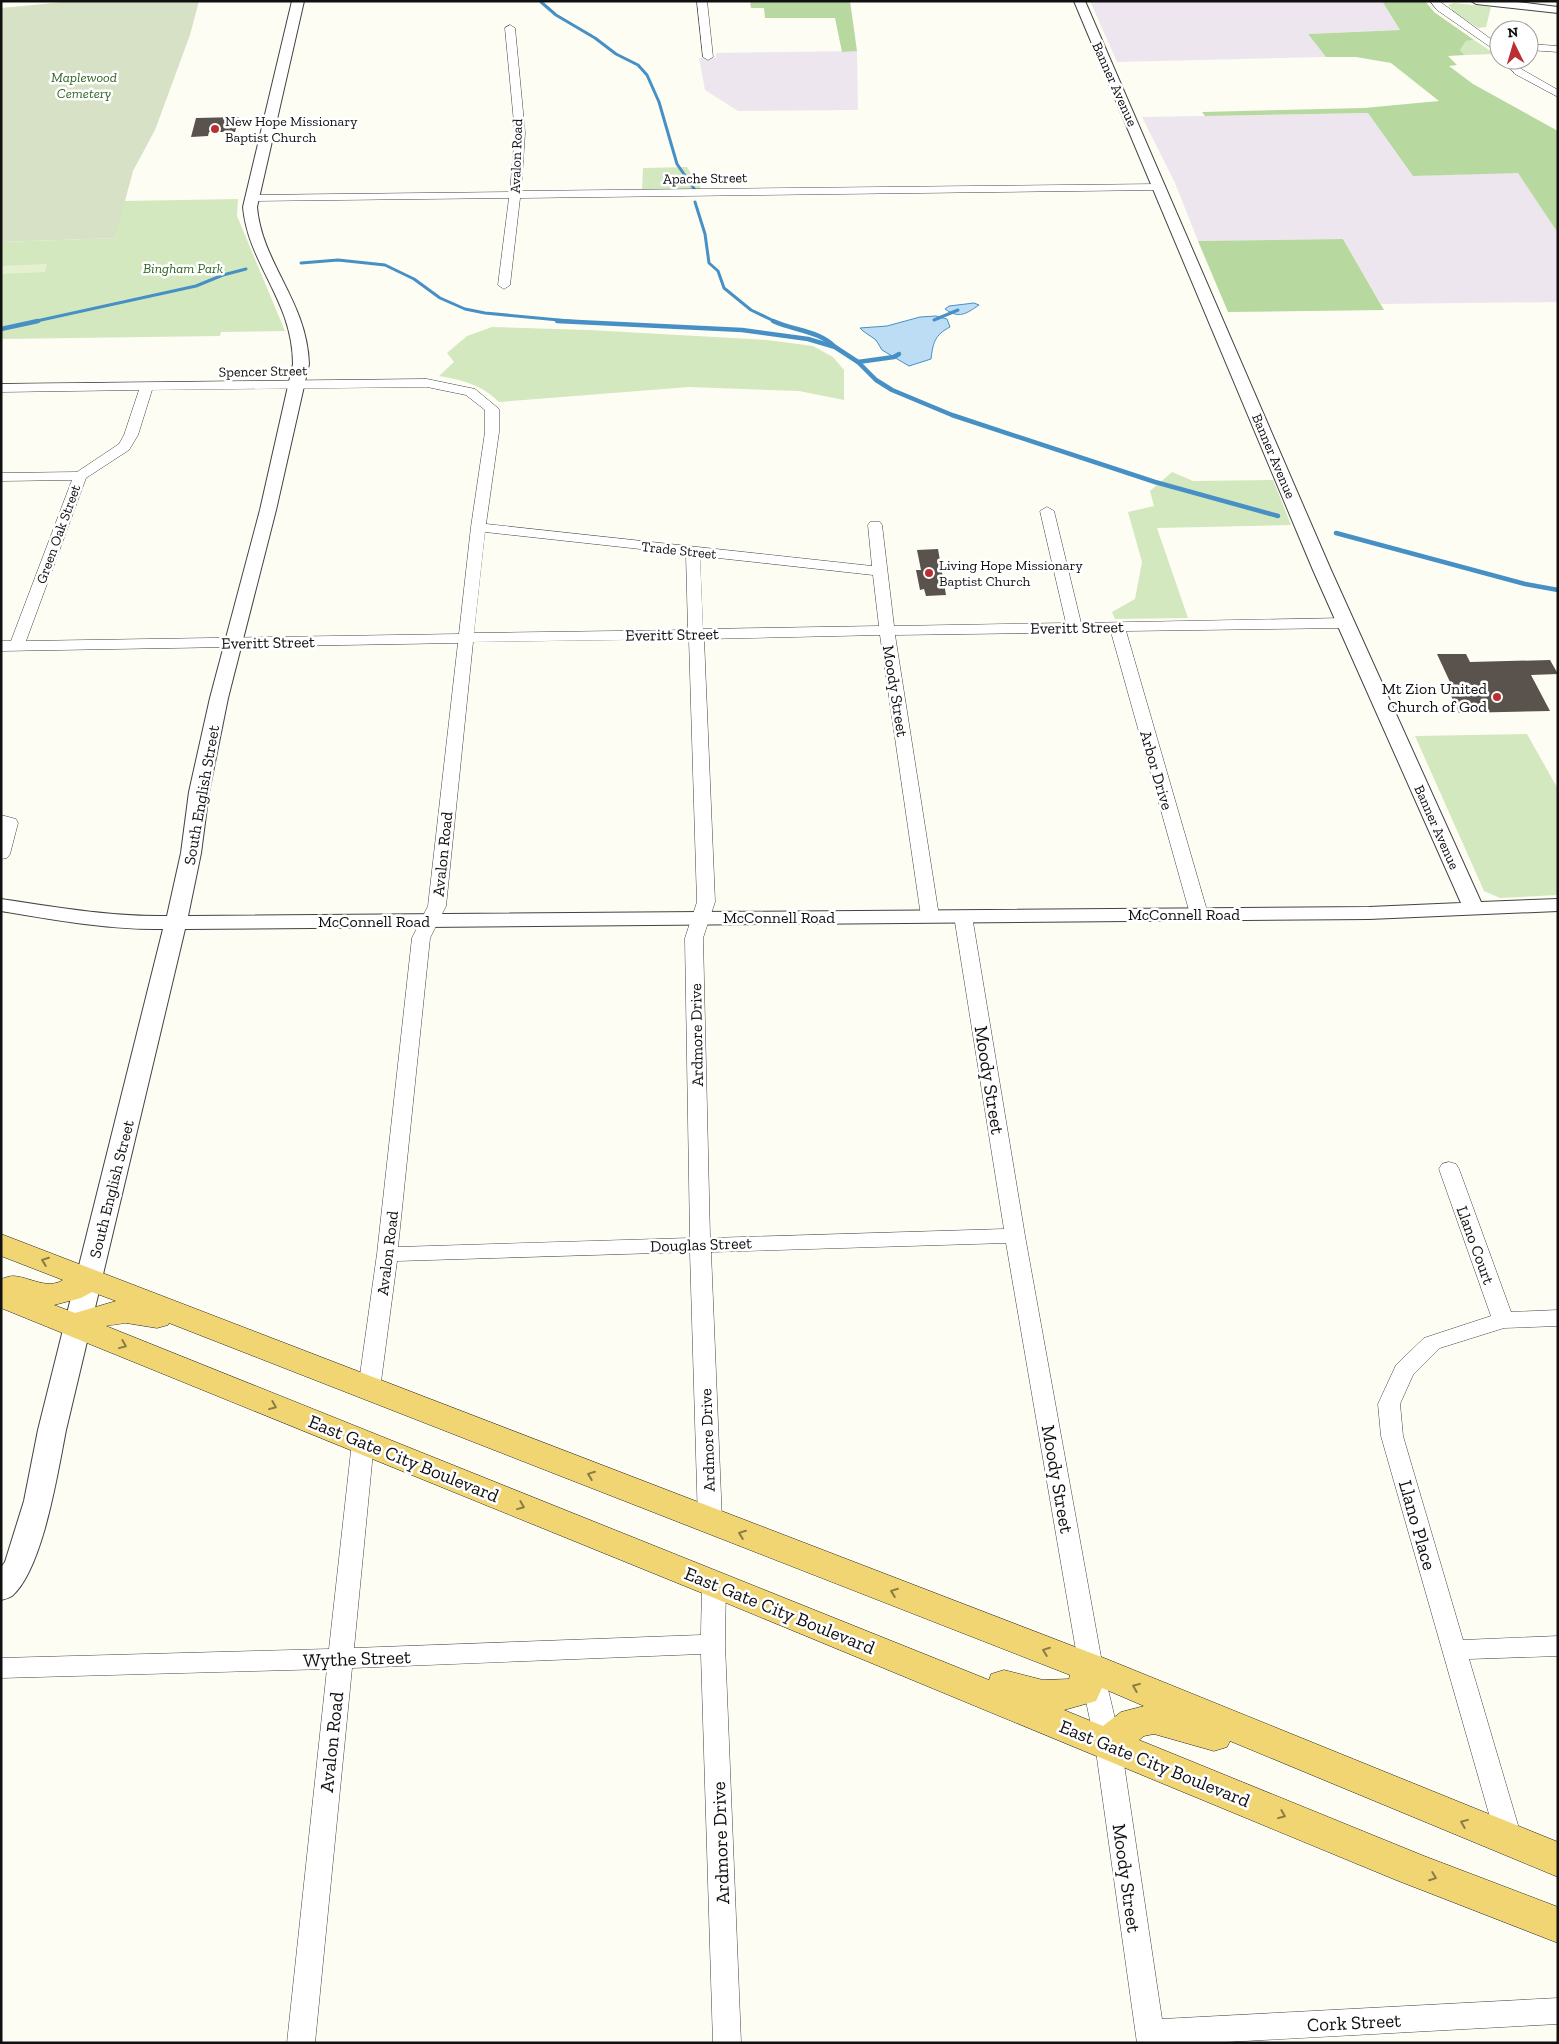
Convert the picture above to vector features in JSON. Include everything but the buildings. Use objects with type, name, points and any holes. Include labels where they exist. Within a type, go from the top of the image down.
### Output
[{"type":"main road","points":[[1,1244],[1091,1668],[1510,1842],[1558,1860]]},
{"type":"main road","points":[[1,1284],[39,1294],[68,1293],[89,1278]]},
{"type":"main road","name":"East Gate City Boulevard","points":[[1,1296],[714,1583],[1410,1868],[1558,1925]]},
{"type":"main road","points":[[77,1326],[86,1320],[120,1310],[149,1314],[218,1340],[269,1349]]},
{"type":"main road","points":[[882,1652],[944,1661],[1017,1690],[1049,1697],[1070,1696],[1084,1690],[1091,1668]]},
{"type":"main road","points":[[1108,1744],[1134,1723],[1154,1718],[1320,1763]]},
{"type":"street","name":"South English Street","points":[[1,1588],[18,1566],[38,1500],[52,1430],[176,922],[191,853],[199,792],[232,643],[268,510],[297,386],[302,352],[299,332],[292,312],[254,230],[250,213],[251,198],[298,1]]},
{"type":"street","points":[[702,1],[708,57]]},
{"type":"street","name":"Banner Avenue","points":[[1079,1],[1158,187],[1198,275],[1344,623],[1474,909]]},
{"type":"street","points":[[1434,1],[1440,8],[1489,42]]},
{"type":"street","points":[[1476,1],[1558,10]]},
{"type":"street","name":"Avalon Road","points":[[504,285],[515,195],[520,133],[510,28]]},
{"type":"street","points":[[1539,47],[1558,48]]},
{"type":"street","points":[[1517,70],[1558,94]]},
{"type":"street","name":"Apache Street","points":[[251,198],[1158,187]]},
{"type":"street","name":"Spencer Street","points":[[1,388],[427,383],[470,392],[492,410],[491,436]]},
{"type":"street","name":"Green Oak Street","points":[[17,646],[80,476],[124,447],[131,435],[147,387]]},
{"type":"street","name":"Avalon Road","points":[[370,1389],[387,1254],[421,938],[437,906],[465,638],[491,436]]},
{"type":"street","points":[[1,477],[80,476]]},
{"type":"street","points":[[1047,511],[1075,628]]},
{"type":"street","name":"Moody Street","points":[[875,525],[887,630],[930,916]]},
{"type":"street","name":"Trade Street","points":[[478,527],[880,571]]},
{"type":"street","name":"Ardmore Drive","points":[[693,552],[706,902],[694,938],[700,1244],[710,1521]]},
{"type":"street","name":"Everitt Street","points":[[1,646],[1344,623]]},
{"type":"street","name":"Arbor Drive","points":[[1117,627],[1199,914]]},
{"type":"street","points":[[1,820],[10,823],[1,854]]},
{"type":"street","name":"McConnell Road","points":[[1,905],[108,920],[176,922],[1369,913],[1558,905]]},
{"type":"street","name":"Moody Street","points":[[963,916],[1015,1236],[1091,1668],[1108,1744],[1150,2038]]},
{"type":"street","name":"Llano Court","points":[[1449,1169],[1503,1320]]},
{"type":"street","name":"Douglas Street","points":[[387,1254],[1015,1236]]},
{"type":"street","name":"Llano Place","points":[[1510,1842],[1392,1436],[1390,1404],[1404,1371],[1432,1343],[1503,1320],[1558,1318]]},
{"type":"street","name":"Avalon Road","points":[[302,2043],[363,1442]]},
{"type":"street","name":"Ardmore Drive","points":[[714,1583],[713,1644],[727,2043]]},
{"type":"street","name":"Wythe Street","points":[[1,1668],[340,1659],[713,1644]]},
{"type":"street","points":[[1455,1650],[1558,1646]]},
{"type":"street","name":"Cork Street","points":[[1150,2038],[1558,2010]]},
{"type":"shaded area","points":[[1090,1],[1382,1],[1400,30],[1308,34],[1326,57],[1117,62]]},
{"type":"shaded area","points":[[857,51],[858,110],[738,111],[705,90],[699,58],[716,58],[716,53]]},
{"type":"shaded area","points":[[1368,113],[1413,176],[1518,172],[1558,233],[1558,302],[1381,304],[1343,239],[1198,241],[1175,183],[1142,117]]},
{"type":"green space","name":"Maplewood Cemetery","points":[[75,1],[199,1],[190,35],[155,130],[133,171],[115,238],[1,242],[1,8]]},
{"type":"green space","points":[[750,1],[850,1],[857,51],[842,52],[835,18],[765,18],[764,8],[751,8]]},
{"type":"green space","points":[[1382,1],[1425,1],[1434,12],[1474,40],[1466,41],[1460,50],[1465,55],[1448,56],[1457,65],[1449,66],[1473,84],[1558,131],[1558,233],[1518,173],[1413,176],[1368,113],[1205,116],[1202,112],[1364,108],[1439,101],[1391,63],[1356,57],[1326,57],[1308,34],[1400,30]]},
{"type":"green space","points":[[1454,3],[1491,7],[1486,27],[1478,28],[1454,12],[1448,5]]},
{"type":"green space","points":[[1474,40],[1489,50],[1489,54],[1465,55],[1460,50],[1466,41]]},
{"type":"green space","points":[[687,167],[702,190],[642,191],[643,168]]},
{"type":"green space","name":"Bingham Park","points":[[238,199],[237,216],[285,331],[221,332],[220,336],[1,339],[1,242],[115,238],[123,201]]},
{"type":"green space","points":[[1343,239],[1384,310],[1228,312],[1198,241]]},
{"type":"green space","points":[[47,264],[45,272],[1,274],[1,266]]},
{"type":"green space","points":[[492,327],[589,330],[767,340],[813,346],[833,357],[844,370],[844,400],[799,391],[689,387],[499,402],[479,387],[456,379],[439,376],[454,362],[447,353],[467,336]]},
{"type":"green space","points":[[1172,472],[1193,481],[1273,480],[1291,525],[1157,528],[1188,618],[1115,619],[1112,612],[1135,599],[1142,562],[1128,512],[1154,506],[1150,491]]},
{"type":"green space","points":[[1527,734],[1558,789],[1558,895],[1500,898],[1484,891],[1415,736]]},
{"type":"water","points":[[974,303],[979,305],[970,311],[958,315],[945,309],[949,306]]},
{"type":"water","points":[[936,316],[947,319],[950,327],[938,336],[931,359],[909,366],[882,350],[876,340],[860,328],[887,326],[920,317]]},
{"type":"waterway","points":[[541,2],[556,15],[595,38],[616,54],[638,65],[647,75],[659,102],[677,164],[695,190]]},
{"type":"waterway","points":[[695,202],[705,234],[709,263],[718,271],[724,288],[751,310],[776,322]]},
{"type":"waterway","points":[[301,263],[338,260],[385,265],[414,279],[440,298],[465,309],[485,313],[580,322]]},
{"type":"waterway","points":[[32,322],[196,286],[223,275],[246,269]]},
{"type":"waterway","points":[[934,320],[958,310]]},
{"type":"waterway","points":[[1,329],[38,321]]},
{"type":"waterway","points":[[557,321],[742,330],[808,339],[835,347]]},
{"type":"waterway","points":[[773,321],[814,334],[835,347]]},
{"type":"waterway","points":[[835,347],[858,362]]},
{"type":"waterway","points":[[858,362],[894,357],[899,354]]},
{"type":"waterway","points":[[858,362],[876,380],[892,390],[952,415],[1155,482],[1278,516]]},
{"type":"waterway","points":[[1336,533],[1525,584],[1558,590]]},
{"type":"place","name":"New Hope Missionary Baptist Church","points":[[215,129]]},
{"type":"place","name":"Living Hope Missionary Baptist Church","points":[[929,573]]},
{"type":"place","name":"Mt Zion United Church of God","points":[[1497,697]]}]
